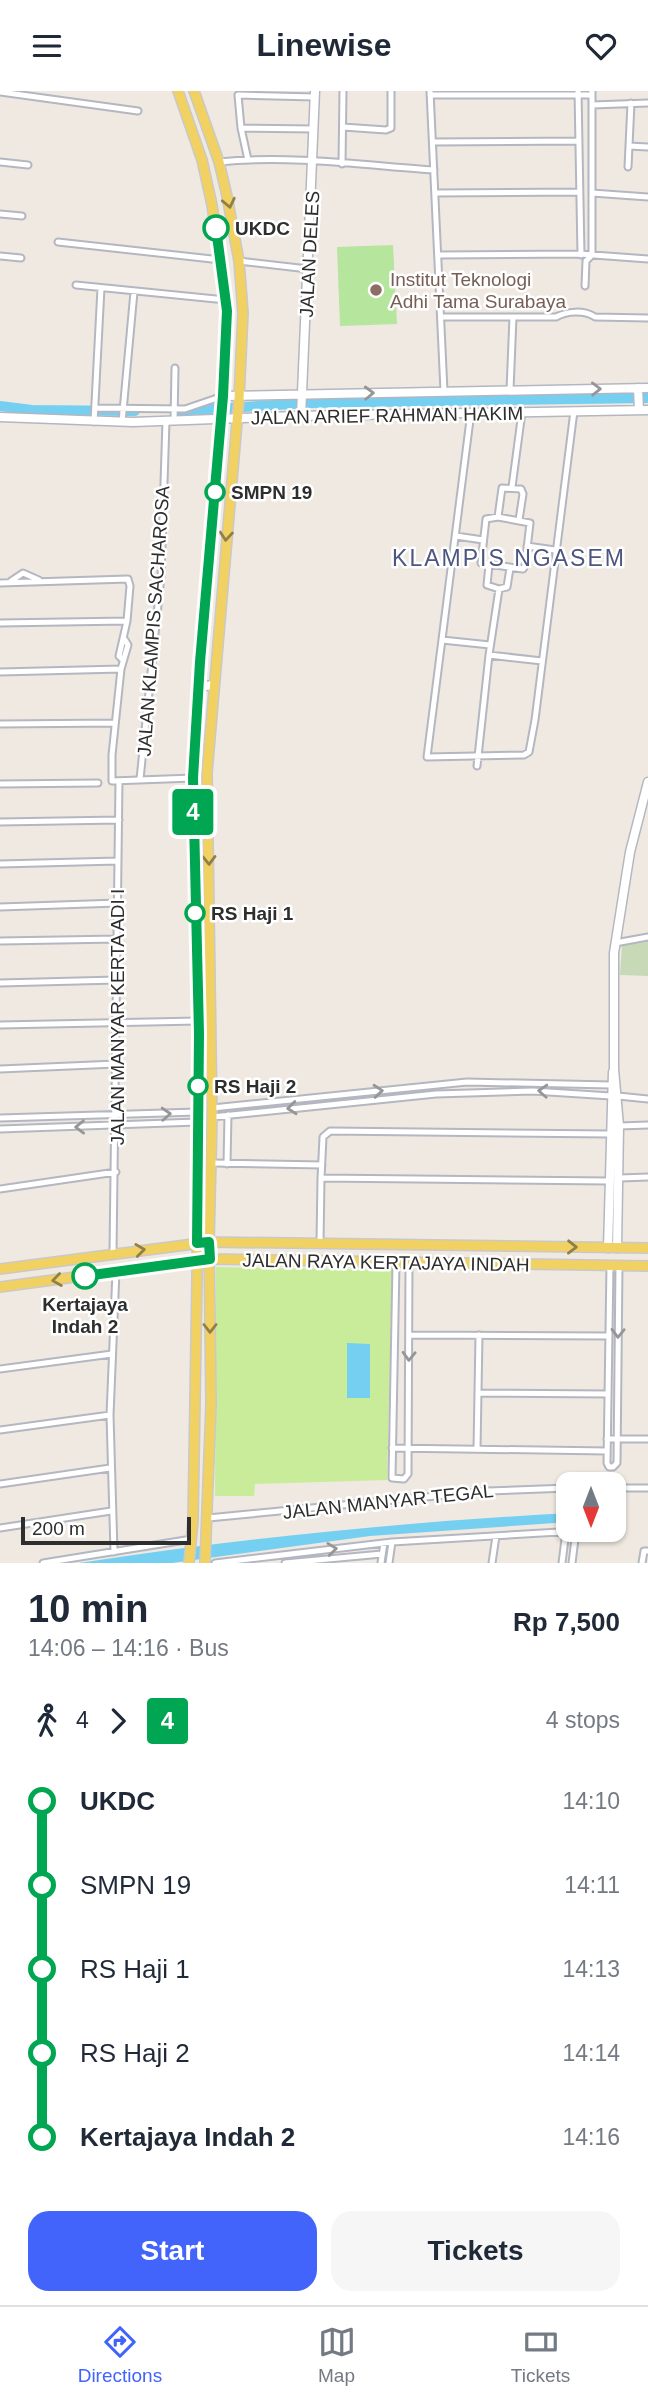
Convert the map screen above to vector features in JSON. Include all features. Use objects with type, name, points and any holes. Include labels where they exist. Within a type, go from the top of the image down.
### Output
[{"type":"main road","points":[[190,1562],[197,1261],[198,1025],[193,778],[198,683],[222,416],[226,300],[202,160],[180,96],[188,93],[195,94],[219,162],[239,261],[243,330],[207,773],[212,1113],[209,1242],[211,1404],[206,1541],[209,1562]]},
{"type":"main road","name":"JALAN RAYA KERTAJAYA INDAH","points":[[0,1269],[209,1242],[648,1248]]},
{"type":"main road","points":[[392,1245],[398,1253],[394,1263]]},
{"type":"main road","points":[[411,1263],[409,1255],[414,1245]]},
{"type":"main road","name":"JALAN RAYA KERTAJAYA INDAH","points":[[0,1287],[210,1259],[648,1266]]},
{"type":"main road","points":[[193,1440],[203,1439],[205,1413],[211,1404]]},
{"type":"main road","points":[[193,1506],[198,1488],[199,1459],[202,1456],[209,1458]]},
{"type":"street","points":[[342,164],[343,91]]},
{"type":"street","points":[[343,127],[386,130],[391,128],[391,91]]},
{"type":"street","points":[[0,92],[138,111]]},
{"type":"street","points":[[444,391],[430,93],[591,94],[592,255],[586,261],[585,286]]},
{"type":"street","points":[[248,160],[238,95],[315,94]]},
{"type":"street","name":"JALAN DELES","points":[[301,413],[315,94]]},
{"type":"street","points":[[579,94],[580,254],[586,261]]},
{"type":"street","points":[[628,167],[631,103]]},
{"type":"street","points":[[592,105],[648,103]]},
{"type":"street","points":[[241,128],[314,129]]},
{"type":"street","points":[[433,142],[579,141]]},
{"type":"street","points":[[629,146],[648,147]]},
{"type":"street","points":[[0,162],[28,165]]},
{"type":"street","points":[[219,162],[313,162],[434,170]]},
{"type":"street","points":[[436,193],[579,192]]},
{"type":"street","points":[[592,193],[648,197]]},
{"type":"street","points":[[0,214],[22,216]]},
{"type":"street","points":[[58,242],[221,260]]},
{"type":"street","points":[[439,255],[580,254],[648,259]]},
{"type":"street","points":[[0,256],[20,258]]},
{"type":"street","points":[[239,261],[308,269]]},
{"type":"street","points":[[76,285],[226,300]]},
{"type":"street","points":[[101,288],[94,414],[192,408],[223,398]]},
{"type":"street","points":[[122,414],[134,292]]},
{"type":"street","points":[[441,317],[556,317],[565,313],[589,313],[594,317],[648,319]]},
{"type":"street","points":[[510,390],[513,317]]},
{"type":"street","name":"JALAN KLAMPIS SACHAROSA","points":[[141,779],[161,576],[176,368]]},
{"type":"street","points":[[642,390],[642,409]]},
{"type":"street","name":"JALAN ARIEF RAHMAN HAKIM","points":[[223,398],[444,391],[642,390]]},
{"type":"street","name":"JALAN ARIEF RAHMAN HAKIM","points":[[0,417],[122,414],[172,420],[192,426],[222,416],[237,415],[642,409]]},
{"type":"street","points":[[471,412],[427,757],[524,755],[528,752],[574,411]]},
{"type":"street","points":[[512,487],[522,412]]},
{"type":"street","points":[[498,517],[501,490],[512,487],[523,491],[519,520]]},
{"type":"street","points":[[486,517],[519,520],[530,523],[524,568],[481,563],[486,517]]},
{"type":"street","points":[[456,536],[483,540]]},
{"type":"street","points":[[527,546],[555,550]]},
{"type":"street","points":[[489,565],[487,585],[499,589],[507,587],[510,568]]},
{"type":"street","points":[[0,583],[128,579],[130,586],[125,640],[128,645],[121,669],[115,723],[0,725]]},
{"type":"street","points":[[477,766],[499,589]]},
{"type":"street","points":[[0,623],[127,621]]},
{"type":"street","points":[[442,640],[490,645]]},
{"type":"street","points":[[489,655],[542,660]]},
{"type":"street","points":[[0,672],[121,669]]},
{"type":"street","points":[[198,683],[213,685]]},
{"type":"street","points":[[198,698],[201,694],[207,694],[213,699]]},
{"type":"street","name":"JALAN MANYAR KERTA ADI I","points":[[113,1253],[119,820],[119,781],[111,779],[115,723]]},
{"type":"street","points":[[119,781],[193,778]]},
{"type":"street","points":[[613,1225],[620,1178],[619,1125],[614,1091],[615,943],[630,852],[648,782]]},
{"type":"street","points":[[0,784],[99,783]]},
{"type":"street","points":[[0,823],[119,820]]},
{"type":"street","points":[[0,864],[118,861]]},
{"type":"street","points":[[0,907],[118,903]]},
{"type":"street","points":[[615,943],[648,937]]},
{"type":"street","points":[[0,941],[118,939]]},
{"type":"street","points":[[0,983],[117,980]]},
{"type":"street","points":[[0,1025],[211,1025]]},
{"type":"street","points":[[0,1069],[116,1065]]},
{"type":"street","points":[[212,1113],[436,1089],[530,1082],[614,1091],[648,1099]]},
{"type":"street","points":[[212,1113],[228,1115],[330,1100],[436,1089],[614,1091]]},
{"type":"street","points":[[613,1248],[609,1181],[610,1134],[615,1110]]},
{"type":"street","points":[[227,1164],[228,1115]]},
{"type":"street","points":[[0,1129],[197,1117]]},
{"type":"street","points":[[0,1118],[115,1121],[197,1117]]},
{"type":"street","points":[[619,1125],[648,1125]]},
{"type":"street","points":[[320,1243],[323,1137],[326,1133],[610,1134]]},
{"type":"street","points":[[212,1163],[322,1165]]},
{"type":"street","points":[[0,1189],[116,1172]]},
{"type":"street","points":[[620,1178],[648,1177]]},
{"type":"street","points":[[321,1178],[609,1181]]},
{"type":"street","points":[[394,1263],[392,1478],[407,1476],[411,1263]]},
{"type":"street","points":[[614,1265],[617,1439],[615,1466],[607,1465],[609,1336],[614,1265]]},
{"type":"street","points":[[114,1552],[110,1415],[116,1272]]},
{"type":"street","points":[[410,1335],[609,1336]]},
{"type":"street","points":[[477,1449],[479,1335]]},
{"type":"street","points":[[0,1370],[112,1354]]},
{"type":"street","points":[[478,1393],[608,1394]]},
{"type":"street","points":[[0,1430],[110,1415]]},
{"type":"street","points":[[607,1439],[648,1439]]},
{"type":"street","points":[[392,1448],[607,1451]]},
{"type":"street","points":[[0,1484],[110,1468]]},
{"type":"street","name":"JALAN MANYAR TEGAL","points":[[208,1518],[488,1491],[556,1488]]},
{"type":"street","points":[[626,1488],[648,1488]]},
{"type":"street","points":[[0,1528],[111,1511]]},
{"type":"street","points":[[209,1562],[392,1542],[556,1532]]},
{"type":"street","points":[[492,1563],[496,1536]]},
{"type":"street","points":[[43,1563],[191,1541]]},
{"type":"street","points":[[389,1563],[392,1542]]},
{"type":"street","points":[[562,1563],[565,1542]]},
{"type":"street","points":[[572,1563],[575,1542]]},
{"type":"street","points":[[381,1563],[384,1543]]},
{"type":"street","points":[[642,1563],[646,1551]]},
{"type":"street","points":[[285,1563],[382,1554]]},
{"type":"green space","points":[[393,245],[397,324],[340,326],[337,247]]},
{"type":"green space","points":[[648,937],[648,976],[620,975],[622,944]]},
{"type":"green space","points":[[216,1267],[392,1270],[387,1480],[255,1484],[254,1496],[215,1496]]},
{"type":"water","points":[[347,1343],[370,1344],[370,1398],[347,1398]]},
{"type":"water","points":[[556,1514],[556,1523],[370,1536],[172,1563],[79,1563],[323,1532]]},
{"type":"waterway","points":[[175,411],[311,403],[648,398]]},
{"type":"waterway","points":[[0,406],[32,410],[135,411]]},
{"type":"bus line","name":"4","points":[[85,1276],[210,1259],[209,1242],[197,1243],[199,1034],[193,778],[200,662],[223,396],[227,311],[216,228]]},
{"type":"place","name":"UKDC","points":[[216,228]]},
{"type":"place","name":"Institut Teknologi Adhi Tama Surabaya","points":[[376,290]]},
{"type":"place","name":"SMPN 19","points":[[215,492]]},
{"type":"place","name":"RS Haji 1","points":[[195,913]]},
{"type":"place","name":"RS Haji 2","points":[[198,1086]]},
{"type":"place","name":"Kertajaya Indah 2","points":[[85,1276]]},
{"type":"district","name":"KLAMPIS NGASEM","points":[[509,558]]}]
